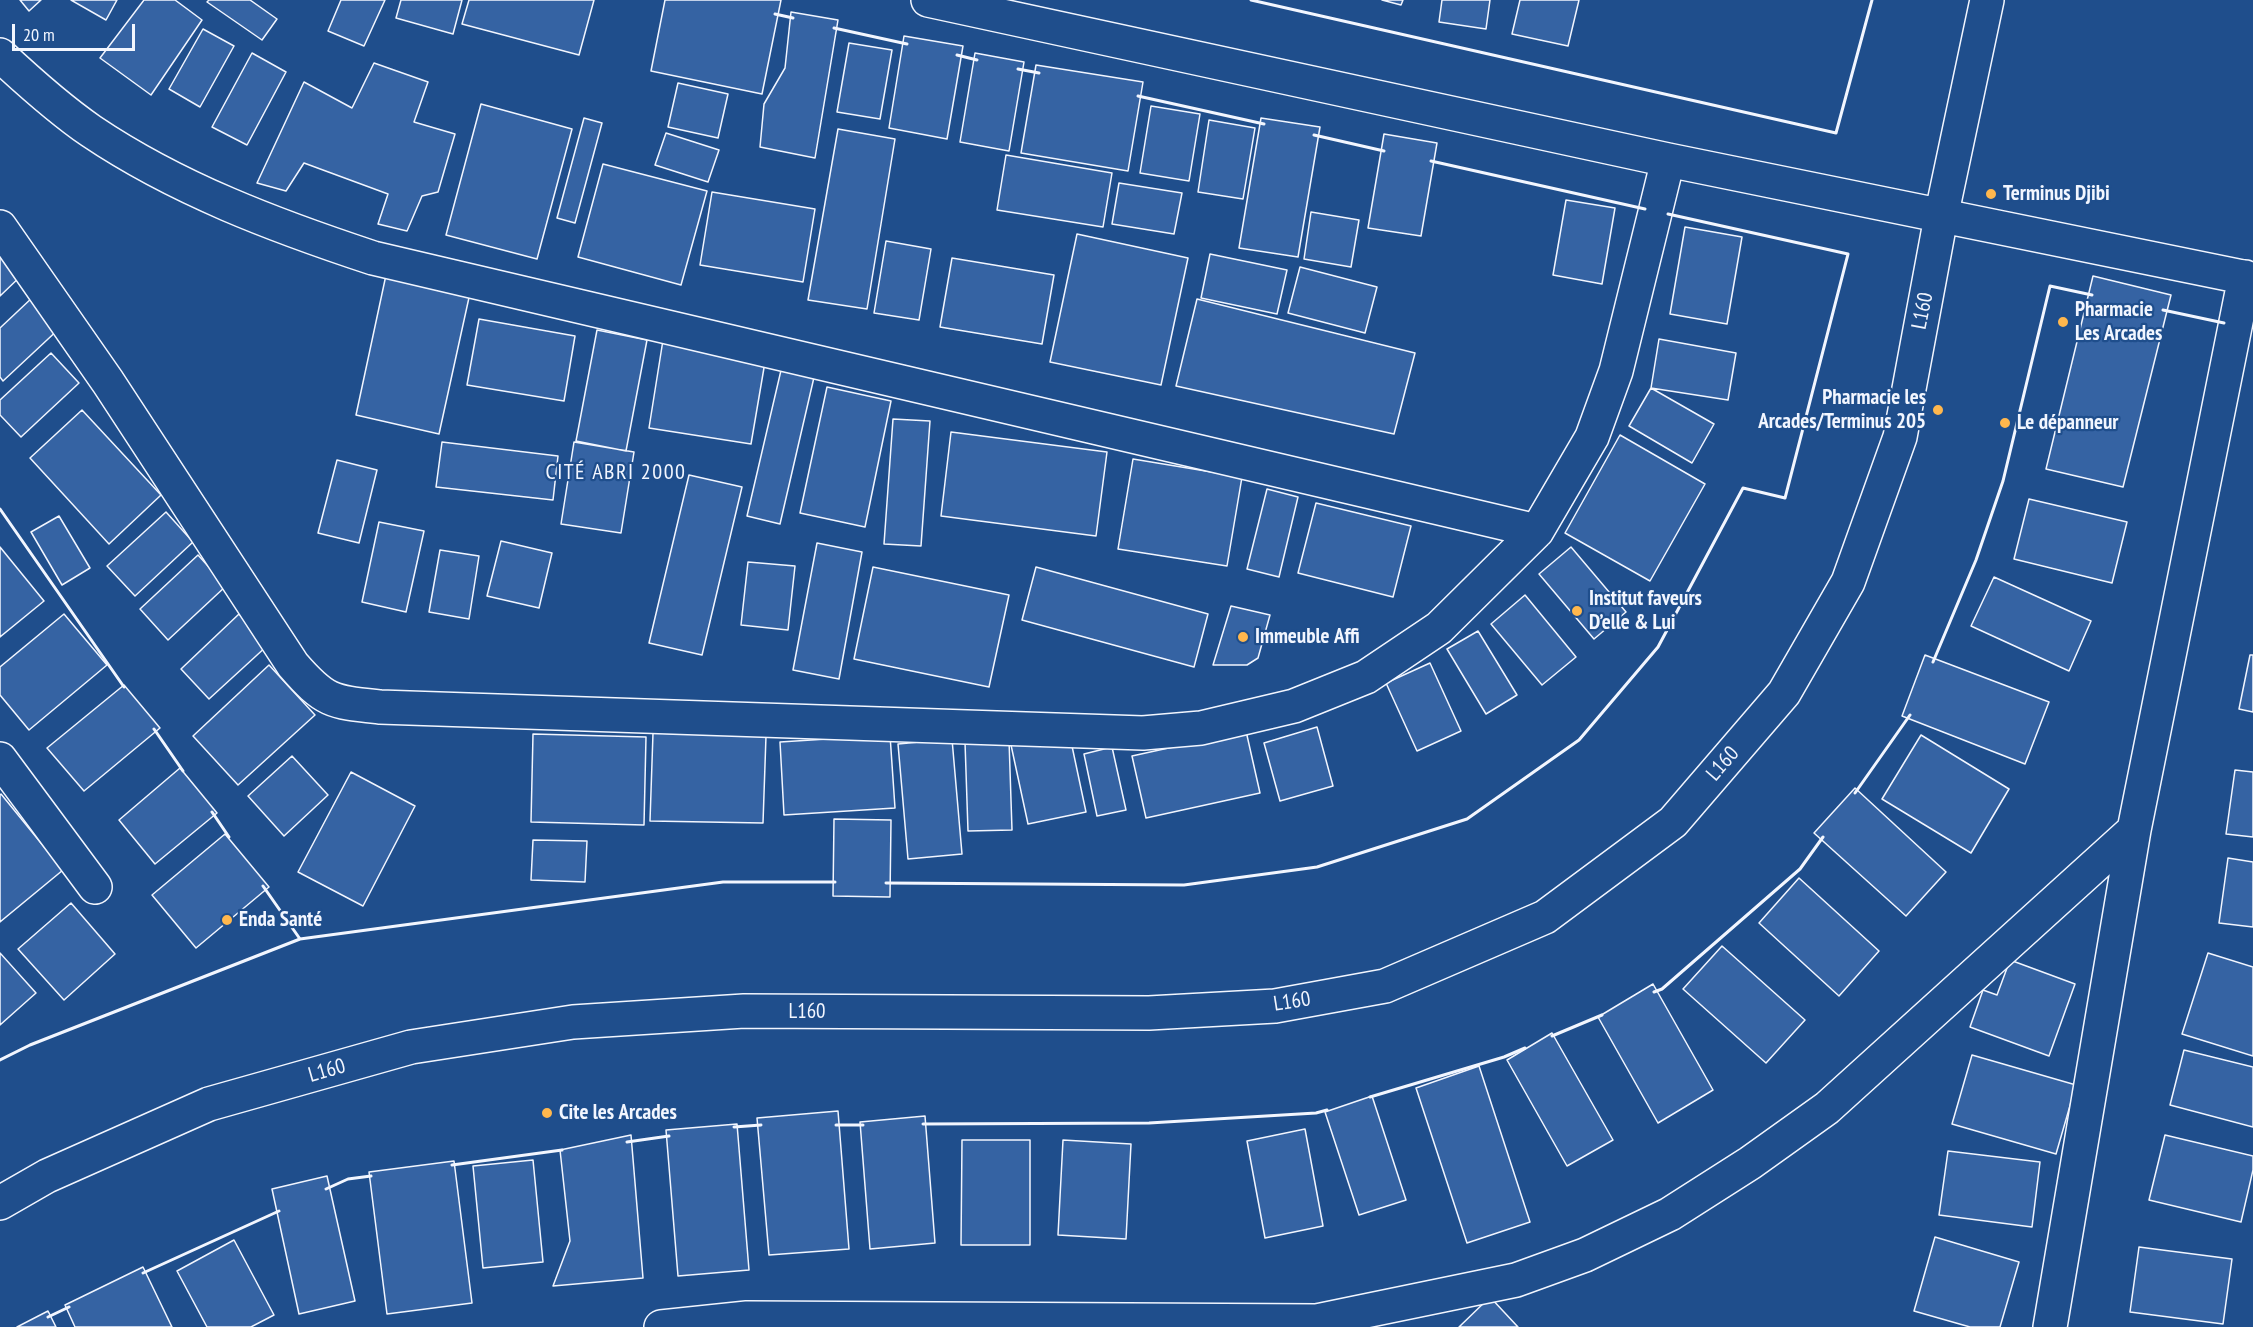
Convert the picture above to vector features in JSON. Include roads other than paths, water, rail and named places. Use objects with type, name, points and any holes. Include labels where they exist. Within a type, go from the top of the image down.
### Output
[{"type":"street","points":[[928,0],[1668,160],[2249,278],[2134,830],[2050,1327]]},
{"type":"street","name":"L160","points":[[0,1203],[47,1176],[209,1104],[411,1047],[573,1022],[744,1011],[1149,1013],[1275,1006],[1385,986],[1545,917],[1674,822],[1784,693],[1848,582],[1900,436],[1941,217],[1988,0]]},
{"type":"street","points":[[0,56],[91,130],[159,172],[252,214],[373,258],[1537,531]]},
{"type":"street","points":[[0,227],[114,392],[293,665],[315,690],[327,698],[341,703],[404,708],[1143,733],[1201,728],[1294,706],[1366,677],[1439,628],[1537,531],[1592,437],[1616,370],[1668,160]]},
{"type":"street","points":[[0,759],[95,887]]},
{"type":"street","points":[[661,1327],[750,1322],[1320,1324],[1516,1280],[1585,1255],[1670,1214],[1750,1163],[1827,1108],[2134,830]]},
{"type":"place","name":"Terminus Djibi","points":[[1991,194]]},
{"type":"place","name":"Pharmacie Les Arcades","points":[[2063,322]]},
{"type":"place","name":"Pharmacie les Arcades/Terminus 205","points":[[1938,410]]},
{"type":"place","name":"Le dépanneur","points":[[2005,423]]},
{"type":"place","name":"Institut faveurs D’elle & Lui","points":[[1577,611]]},
{"type":"place","name":"Immeuble Affi","points":[[1243,637]]},
{"type":"place","name":"Enda Santé","points":[[227,920]]},
{"type":"place","name":"Cite les Arcades","points":[[547,1113]]},
{"type":"district","name":"CITÉ ABRI 2000","points":[[616,473]]}]
